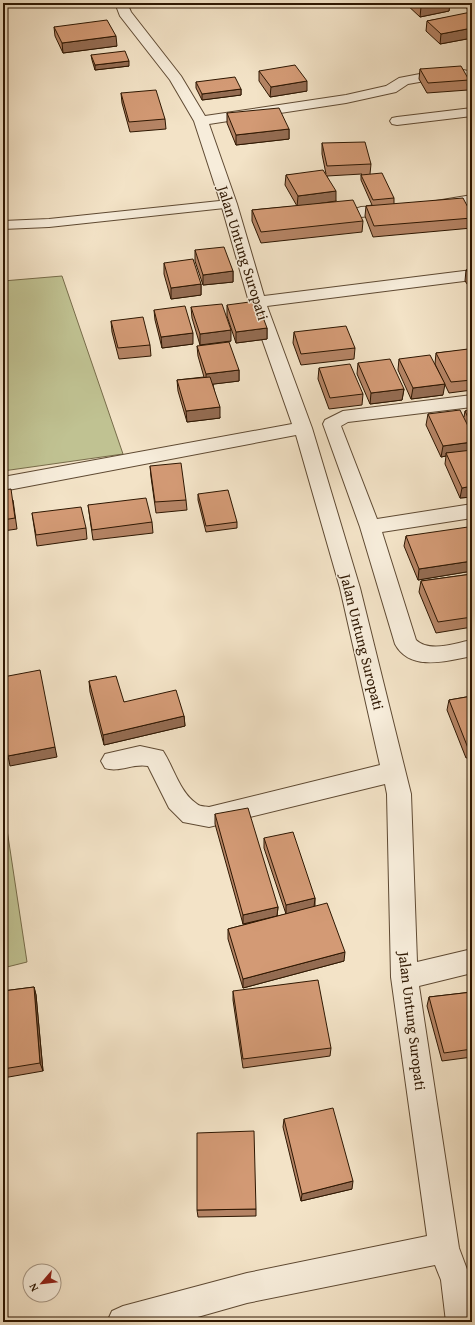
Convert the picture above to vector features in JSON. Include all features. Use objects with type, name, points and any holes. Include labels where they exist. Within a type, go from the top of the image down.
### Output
[{"type":"street","name":"Jalan Untung Suropati","points":[[121,3],[125,13],[176,79],[201,121],[229,204],[257,302],[303,428],[350,588],[399,794],[404,976],[444,1248],[464,1279],[462,1322]]},
{"type":"street","points":[[469,3],[472,6]]},
{"type":"street","points":[[201,121],[346,99],[391,89],[404,81],[425,77],[459,73],[472,76]]},
{"type":"street","points":[[397,121],[472,112]]},
{"type":"street","points":[[424,208],[472,200]]},
{"type":"street","points":[[361,212],[409,209]]},
{"type":"street","points":[[257,302],[472,275]]},
{"type":"street","points":[[472,401],[343,417],[332,424],[332,428],[370,527],[406,644],[416,653],[432,655],[472,648]]},
{"type":"street","points":[[3,484],[303,428]]},
{"type":"street","points":[[370,527],[472,511]]},
{"type":"street","points":[[113,761],[140,755],[155,758],[163,770],[177,801],[192,815],[209,818],[393,772]]},
{"type":"street","points":[[404,976],[472,961]]},
{"type":"street","points":[[123,1322],[247,1288],[444,1248]]},
{"type":"lane","points":[[3,225],[49,223],[229,204]]},
{"type":"green space","points":[[62,276],[123,454],[3,471],[3,281]]},
{"type":"green space","points":[[3,803],[27,962],[3,968]]},
{"type":"building","points":[[416,3],[443,3],[421,7]]},
{"type":"building","points":[[471,12],[472,28],[441,34],[427,21]]},
{"type":"building","points":[[107,20],[116,36],[62,43],[54,27]]},
{"type":"building","points":[[125,51],[129,61],[95,65],[91,55]]},
{"type":"building","points":[[295,65],[307,81],[271,87],[259,71]]},
{"type":"building","points":[[461,66],[469,80],[428,83],[420,69]]},
{"type":"building","points":[[235,77],[241,89],[202,94],[196,82]]},
{"type":"building","points":[[156,90],[165,119],[129,122],[121,93]]},
{"type":"building","points":[[279,108],[289,129],[236,135],[227,113]]},
{"type":"building","points":[[365,142],[371,164],[327,166],[322,143]]},
{"type":"building","points":[[323,170],[336,191],[298,196],[286,175]]},
{"type":"building","points":[[382,173],[394,198],[373,200],[361,175]]},
{"type":"building","points":[[463,198],[472,215],[472,218],[374,226],[366,206]]},
{"type":"building","points":[[353,200],[363,221],[261,232],[252,210]]},
{"type":"building","points":[[224,247],[233,271],[203,275],[195,250]]},
{"type":"building","points":[[193,259],[201,284],[171,288],[164,263]]},
{"type":"building","points":[[472,269],[472,278],[466,270]]},
{"type":"building","points":[[257,301],[267,328],[236,332],[227,305]]},
{"type":"building","points":[[222,304],[231,330],[200,334],[191,307]]},
{"type":"building","points":[[185,306],[193,333],[161,337],[154,310]]},
{"type":"building","points":[[143,317],[150,345],[118,348],[111,321]]},
{"type":"building","points":[[346,326],[355,348],[301,354],[294,332]]},
{"type":"building","points":[[229,342],[239,370],[206,374],[197,346]]},
{"type":"building","points":[[472,346],[472,354],[468,347]]},
{"type":"building","points":[[468,349],[472,358],[472,380],[451,382],[436,353]]},
{"type":"building","points":[[430,355],[445,384],[413,388],[399,359]]},
{"type":"building","points":[[390,359],[404,389],[371,393],[358,363]]},
{"type":"building","points":[[350,364],[363,394],[330,398],[319,368]]},
{"type":"building","points":[[210,377],[220,407],[186,411],[177,380]]},
{"type":"building","points":[[460,410],[472,434],[472,442],[443,446],[428,414]]},
{"type":"building","points":[[472,410],[472,426],[465,411]]},
{"type":"building","points":[[472,450],[472,486],[462,488],[446,453]]},
{"type":"building","points":[[181,463],[186,500],[155,502],[150,466]]},
{"type":"building","points":[[11,489],[15,518],[3,520],[3,490]]},
{"type":"building","points":[[228,490],[237,522],[206,526],[198,494]]},
{"type":"building","points":[[146,498],[152,522],[92,530],[88,505]]},
{"type":"building","points":[[81,507],[86,528],[36,535],[32,513]]},
{"type":"building","points":[[468,527],[472,535],[472,561],[419,569],[406,536]]},
{"type":"building","points":[[472,574],[472,617],[438,622],[421,581]]},
{"type":"building","points":[[40,670],[55,747],[8,756],[3,726],[3,677]]},
{"type":"building","points":[[116,676],[124,702],[176,690],[184,716],[103,735],[89,681]]},
{"type":"building","points":[[472,696],[472,747],[468,748],[449,700]]},
{"type":"building","points":[[248,808],[278,907],[243,915],[215,814]]},
{"type":"building","points":[[293,832],[315,898],[286,905],[264,838]]},
{"type":"building","points":[[327,903],[345,952],[243,979],[228,929]]},
{"type":"building","points":[[318,980],[331,1048],[243,1059],[233,991]]},
{"type":"building","points":[[34,987],[40,1063],[3,1069],[3,991]]},
{"type":"building","points":[[472,992],[472,1049],[444,1053],[429,997]]},
{"type":"building","points":[[333,1108],[353,1181],[302,1194],[284,1119]]},
{"type":"building","points":[[254,1131],[256,1209],[197,1210],[197,1133]]}]
